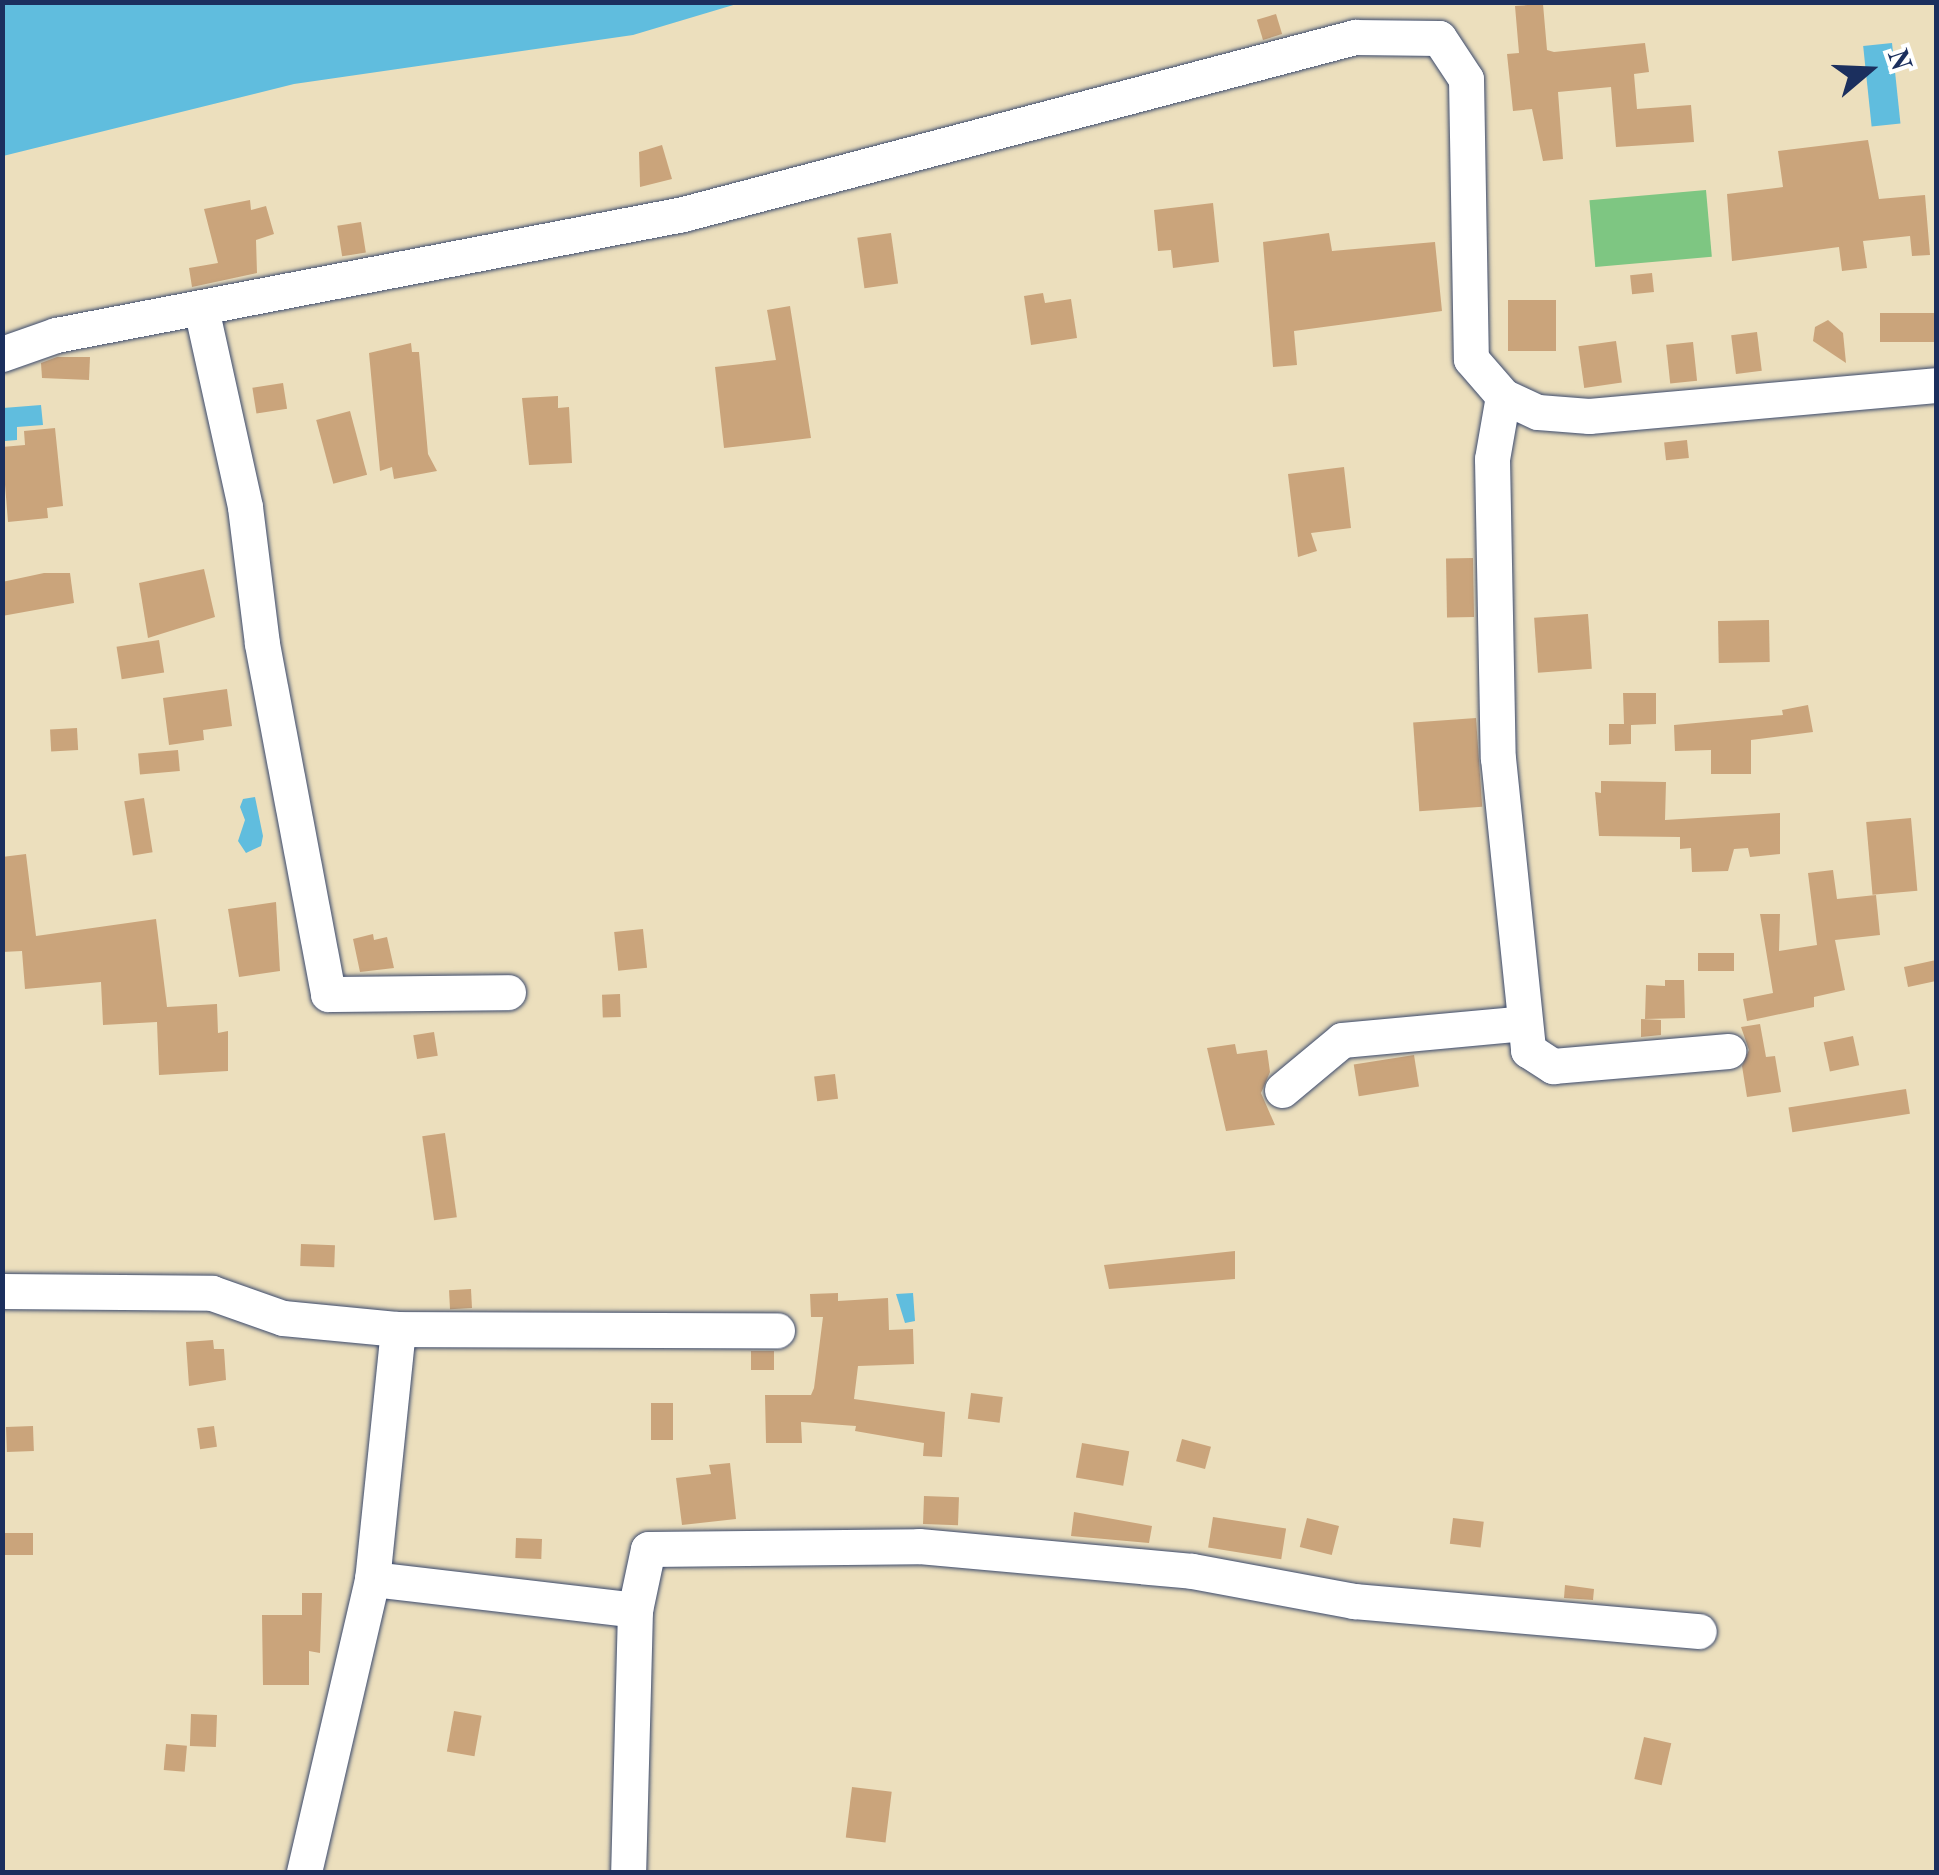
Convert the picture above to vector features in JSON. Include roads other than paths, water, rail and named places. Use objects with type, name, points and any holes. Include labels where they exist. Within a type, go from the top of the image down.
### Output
[{"type":"street","points":[[2,354],[56,335],[683,214],[1355,37],[1439,38],[1466,79],[1471,360],[1502,396],[1538,412],[1589,416],[1936,385]]},
{"type":"street","points":[[201,308],[245,506],[262,644],[328,994],[508,992]]},
{"type":"street","points":[[1502,396],[1492,459],[1498,758],[1528,1050],[1552,1066],[1728,1051]]},
{"type":"street","points":[[1282,1090],[1342,1040],[1524,1023]]},
{"type":"street","points":[[2,1291],[212,1293],[283,1318],[398,1329],[777,1330]]},
{"type":"street","points":[[304,1872],[372,1579],[398,1329]]},
{"type":"street","points":[[628,1872],[636,1610],[648,1548],[918,1546],[1192,1571],[1354,1602],[1698,1631]]},
{"type":"street","points":[[372,1579],[636,1610]]},
{"type":"water","points":[[3,2],[740,3],[633,35],[294,84],[3,156]]},
{"type":"water","points":[[1892,43],[1900,124],[1872,127],[1863,46]]},
{"type":"water","points":[[41,405],[43,425],[17,427],[17,440],[5,441],[3,408]]},
{"type":"water","points":[[255,797],[263,836],[261,846],[246,853],[238,841],[245,820],[240,807],[243,799]]},
{"type":"water","points":[[913,1293],[915,1321],[905,1323],[896,1294]]}]
